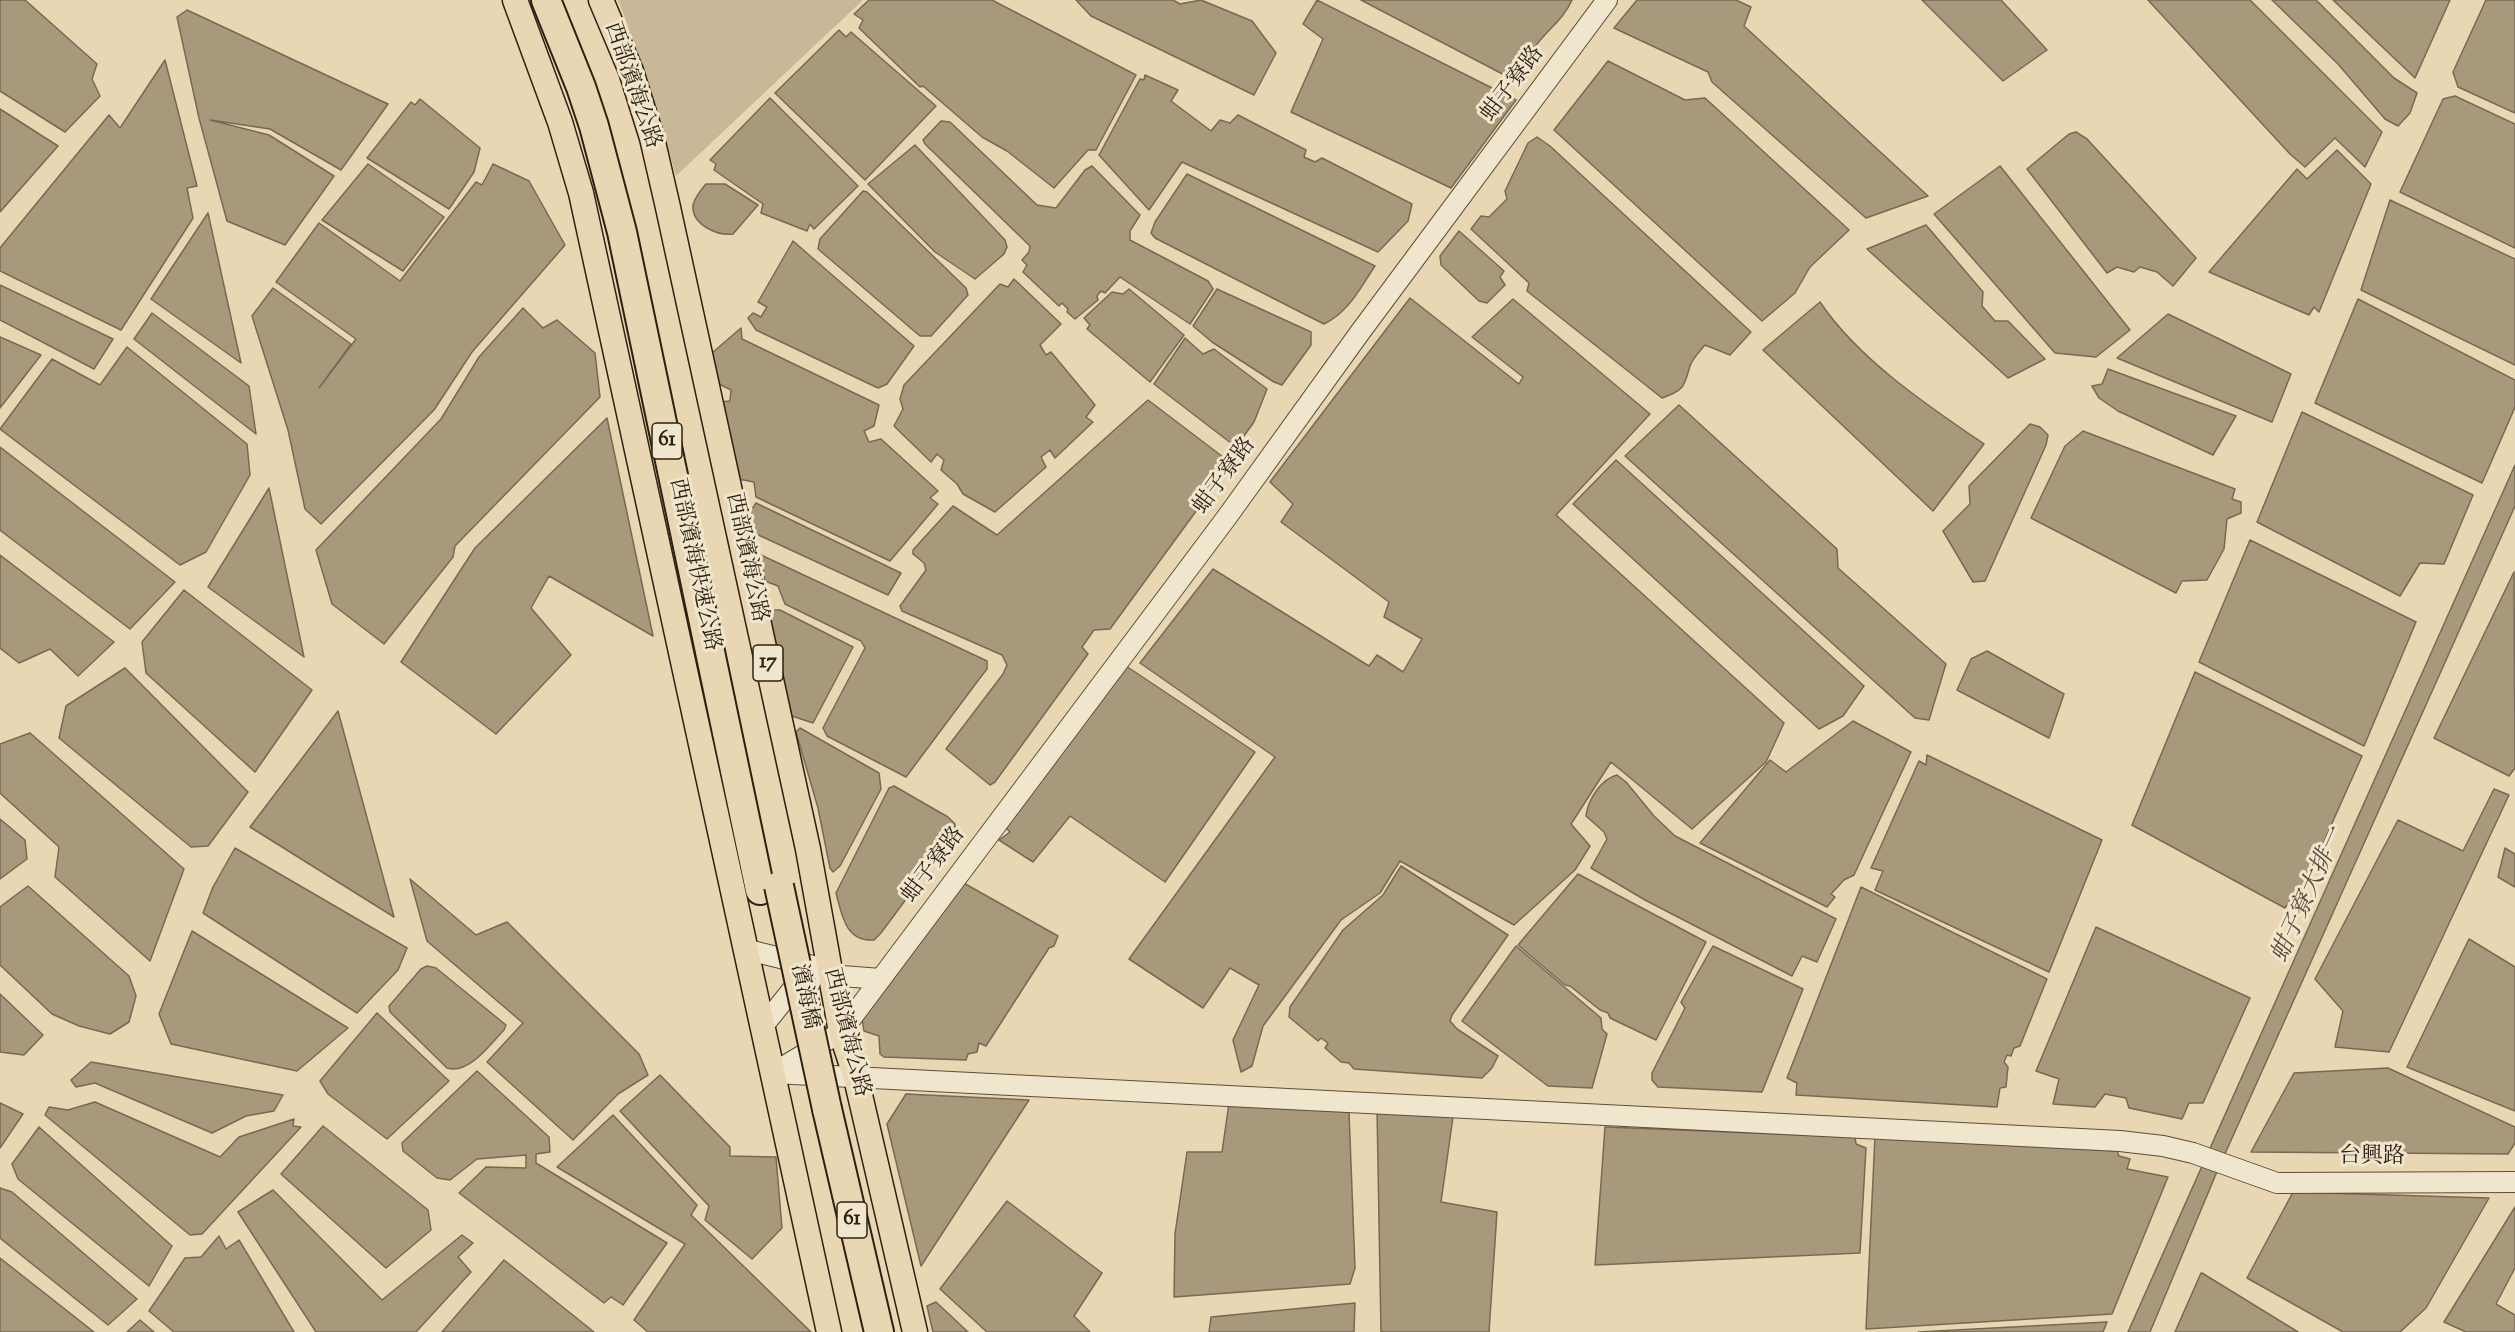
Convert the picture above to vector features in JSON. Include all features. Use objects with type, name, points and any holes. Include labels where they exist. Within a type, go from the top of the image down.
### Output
[{"type":"highway","name":"西部濱海快速公路","points":[[546,0],[584,97],[622,232],[770,888]]},
{"type":"highway","name":"西部濱海快速公路","points":[[567,0],[623,156],[662,320],[770,888]]},
{"type":"highway","name":"濱海橋","points":[[770,888],[818,1110]]},
{"type":"highway","name":"61","points":[[818,1110],[859,1332]]},
{"type":"highway","name":"61","points":[[818,1110],[879,1332]]},
{"type":"main road","points":[[515,0],[560,122],[581,193],[829,1332]]},
{"type":"main road","name":"西部濱海公路","points":[[601,0],[632,71],[652,138],[805,838],[841,1032],[856,1078],[915,1332]]},
{"type":"street","name":"蚶子寮路","points":[[841,1032],[1227,517],[1367,322],[1607,0]]},
{"type":"street","points":[[744,949],[813,966],[829,975],[880,979]]},
{"type":"street","points":[[763,1026],[792,990],[829,975]]},
{"type":"street","points":[[774,1073],[841,1032]]},
{"type":"street","name":"台興路","points":[[774,1073],[2120,1141],[2163,1146],[2193,1153],[2277,1183],[2515,1182]]},
{"type":"shaded area","points":[[0,0],[25,0],[97,64],[92,79],[100,96],[65,132],[0,91]]},
{"type":"shaded area","points":[[618,0],[863,0],[676,176],[646,73]]},
{"type":"shaded area","points":[[869,0],[992,0],[1136,75],[1096,150],[1088,150],[1054,188],[1007,151],[982,137],[923,86],[920,87],[859,28],[863,20],[854,14]]},
{"type":"shaded area","points":[[1076,0],[1173,0],[1180,4],[1201,0],[1252,21],[1276,53],[1254,95],[1091,16]]},
{"type":"shaded area","points":[[1317,0],[1516,100],[1451,188],[1291,112],[1323,39],[1303,24]]},
{"type":"shaded area","points":[[1361,0],[1572,0],[1569,7],[1531,52],[1514,80]]},
{"type":"shaded area","points":[[1637,0],[1736,0],[1751,7],[1744,26],[1928,196],[1866,218],[1712,82],[1708,72],[1614,28]]},
{"type":"shaded area","points":[[1922,0],[2001,0],[2047,50],[2003,81]]},
{"type":"shaded area","points":[[2148,0],[2250,0],[2382,132],[2365,167],[2335,138],[2305,167],[2290,154]]},
{"type":"shaded area","points":[[2272,0],[2316,0],[2394,78],[2417,93],[2410,113],[2398,126],[2385,119],[2338,64]]},
{"type":"shaded area","points":[[2333,0],[2450,0],[2415,78]]},
{"type":"shaded area","points":[[2486,0],[2515,0],[2515,113],[2458,87],[2453,72]]},
{"type":"shaded area","points":[[187,10],[388,104],[341,170],[270,129],[210,120],[269,135],[334,176],[285,245],[227,221],[199,118],[177,17]]},
{"type":"shaded area","points":[[839,30],[846,37],[851,32],[936,106],[865,180],[775,93]]},
{"type":"shaded area","points":[[165,60],[197,186],[187,188],[193,218],[121,330],[0,271],[0,248],[109,115],[120,128]]},
{"type":"shaded area","points":[[1608,61],[1685,100],[1705,98],[1849,230],[1810,267],[1795,293],[1762,321],[1554,130]]},
{"type":"shaded area","points":[[1145,75],[1178,90],[1171,101],[1211,131],[1220,120],[1230,123],[1238,115],[1306,150],[1304,157],[1315,162],[1322,158],[1412,204],[1408,221],[1378,252],[1182,162],[1149,210],[1099,155],[1140,79],[1144,80]]},
{"type":"shaded area","points":[[2455,96],[2515,124],[2515,248],[2400,192],[2443,99]]},
{"type":"shaded area","points":[[770,98],[858,186],[814,229],[810,224],[807,231],[761,213],[763,204],[714,170],[716,164],[710,160]]},
{"type":"shaded area","points":[[420,99],[480,148],[474,172],[449,209],[367,158],[411,102],[415,105]]},
{"type":"shaded area","points":[[0,109],[58,146],[0,212]]},
{"type":"shaded area","points":[[941,121],[950,122],[1037,205],[1056,208],[1085,170],[1092,166],[1140,215],[1130,231],[1130,240],[1208,281],[1213,289],[1190,324],[1120,277],[1105,293],[1101,291],[1097,296],[1098,300],[1075,319],[1062,303],[1059,306],[1023,272],[1027,265],[1022,260],[1029,252],[1030,246],[925,144],[923,140]]},
{"type":"shaded area","points":[[2076,132],[2087,139],[2196,258],[2173,286],[2157,272],[2140,267],[2134,272],[2117,267],[2107,273],[2027,169],[2069,134]]},
{"type":"shaded area","points":[[1537,137],[1550,146],[1751,332],[1730,355],[1705,345],[1692,361],[1679,390],[1662,398],[1527,291],[1529,283],[1471,229],[1481,216],[1489,217],[1507,199],[1505,191],[1528,143]]},
{"type":"shaded area","points":[[915,145],[1005,240],[1007,247],[1004,254],[975,279],[935,252],[868,184]]},
{"type":"shaded area","points":[[2337,150],[2371,184],[2319,312],[2314,307],[2309,315],[2209,272],[2297,169],[2307,179]]},
{"type":"shaded area","points":[[368,164],[444,217],[403,271],[322,220]]},
{"type":"shaded area","points":[[493,164],[529,181],[565,245],[472,352],[434,410],[321,524],[305,509],[288,430],[252,316],[273,288],[351,344],[319,388],[356,339],[276,282],[319,223],[400,281],[476,182],[482,185]]},
{"type":"shaded area","points":[[2000,166],[2130,330],[2096,357],[2055,353],[1934,214]]},
{"type":"shaded area","points":[[1187,174],[1375,266],[1347,306],[1324,324],[1155,238],[1151,233],[1155,222]]},
{"type":"shaded area","points":[[706,184],[725,184],[758,205],[733,234],[713,231],[696,218],[693,205]]},
{"type":"shaded area","points":[[863,191],[867,192],[966,288],[968,295],[931,336],[920,336],[818,249],[820,239]]},
{"type":"shaded area","points":[[2390,200],[2515,259],[2515,365],[2361,290]]},
{"type":"shaded area","points":[[208,213],[241,363],[151,299]]},
{"type":"shaded area","points":[[1926,225],[1983,292],[1982,306],[1995,321],[2008,321],[2045,359],[2008,378],[1867,249]]},
{"type":"shaded area","points":[[1459,231],[1504,271],[1500,277],[1505,285],[1487,303],[1479,301],[1441,265],[1440,256]]},
{"type":"shaded area","points":[[793,241],[914,346],[887,384],[878,388],[756,330],[748,318],[753,313],[761,317],[767,307],[758,302]]},
{"type":"shaded area","points":[[1014,279],[1061,324],[1040,345],[1046,355],[1051,352],[1095,405],[1086,417],[1093,422],[1055,458],[1050,450],[1041,457],[1046,467],[995,512],[963,494],[957,484],[941,470],[944,460],[937,454],[931,462],[894,426],[903,409],[900,399],[904,385],[1000,284],[1008,287]]},
{"type":"shaded area","points":[[0,285],[113,339],[94,369],[0,320]]},
{"type":"shaded area","points":[[1129,289],[1184,335],[1150,382],[1087,329],[1090,325],[1084,318],[1112,292],[1123,294]]},
{"type":"shaded area","points":[[1217,289],[1311,332],[1311,345],[1282,385],[1212,342],[1193,326]]},
{"type":"shaded area","points":[[1410,298],[1519,384],[1523,377],[1472,337],[1513,299],[1650,414],[1556,515],[1784,723],[1766,762],[1692,829],[1611,762],[1571,824],[1590,846],[1575,870],[1514,925],[1400,861],[1380,893],[1341,920],[1263,1026],[1252,1066],[1241,1072],[1233,1040],[1259,985],[1230,968],[1203,1008],[1129,959],[1275,757],[1140,663],[1213,569],[1369,666],[1377,655],[1403,672],[1422,639],[1384,617],[1389,602],[1281,522],[1293,504],[1270,482]]},
{"type":"shaded area","points":[[2358,299],[2515,380],[2515,407],[2482,483],[2315,403]]},
{"type":"shaded area","points":[[1820,302],[1854,343],[1874,362],[1940,414],[1984,444],[1933,511],[1763,350]]},
{"type":"shaded area","points":[[523,308],[543,328],[557,320],[595,353],[600,397],[455,546],[453,557],[384,644],[332,604],[316,550],[441,419],[479,357]]},
{"type":"shaded area","points":[[152,313],[249,386],[256,434],[134,339]]},
{"type":"shaded area","points":[[2168,314],[2291,374],[2272,422],[2117,358]]},
{"type":"shaded area","points":[[741,328],[742,339],[879,405],[874,426],[864,431],[869,442],[881,439],[938,491],[930,498],[938,504],[890,561],[756,497],[754,482],[733,478],[720,402],[730,401],[731,390],[717,383],[705,359]]},
{"type":"shaded area","points":[[0,337],[41,355],[0,408]]},
{"type":"shaded area","points":[[1185,338],[1203,354],[1214,349],[1267,389],[1254,422],[1236,447],[1154,384]]},
{"type":"shaded area","points":[[127,347],[247,444],[250,475],[206,552],[180,565],[0,429],[52,359],[100,385]]},
{"type":"shaded area","points":[[2108,369],[2236,416],[2213,455],[2118,411],[2099,398],[2092,386],[2102,384]]},
{"type":"shaded area","points":[[1148,400],[1223,457],[1229,466],[1110,629],[1094,630],[1082,647],[1088,654],[995,782],[990,785],[946,749],[1003,674],[1007,665],[1002,655],[902,611],[900,606],[926,570],[924,563],[913,554],[913,550],[953,506],[997,535]]},
{"type":"shaded area","points":[[1679,405],[1837,549],[1838,568],[1946,664],[1929,720],[1915,718],[1625,456]]},
{"type":"shaded area","points":[[2302,412],[2473,495],[2444,564],[2420,563],[2400,596],[2257,522]]},
{"type":"shaded area","points":[[607,418],[653,636],[549,576],[531,608],[571,655],[496,734],[401,662],[475,548]]},
{"type":"shaded area","points":[[2030,424],[2040,427],[2048,435],[2046,445],[1985,581],[1973,582],[1943,531],[1970,504],[1969,486]]},
{"type":"shaded area","points":[[2083,431],[2235,489],[2232,499],[2241,502],[2241,513],[2227,519],[2224,549],[2207,580],[2182,581],[2176,593],[2031,518],[2065,446]]},
{"type":"shaded area","points":[[0,447],[175,582],[130,629],[0,530]]},
{"type":"shaded area","points":[[1616,460],[1864,686],[1843,716],[1819,729],[1573,504]]},
{"type":"shaded area","points":[[2515,465],[2515,506],[2216,1174],[2150,1332],[2128,1332]]},
{"type":"shaded area","points":[[269,488],[304,657],[208,587]]},
{"type":"shaded area","points":[[756,503],[901,573],[888,595],[752,532],[747,517]]},
{"type":"shaded area","points":[[2250,540],[2416,622],[2364,746],[2199,662]]},
{"type":"shaded area","points":[[0,555],[114,642],[78,676],[50,649],[19,663],[0,648]]},
{"type":"shaded area","points":[[761,555],[987,661],[987,669],[906,777],[827,736],[823,728],[865,648],[861,641],[785,604],[778,586],[765,581]]},
{"type":"shaded area","points":[[2514,572],[2515,768],[2509,776],[2434,738]]},
{"type":"shaded area","points":[[184,590],[312,690],[255,772],[146,673],[142,642]]},
{"type":"shaded area","points":[[767,610],[780,610],[853,647],[813,723],[789,715]]},
{"type":"shaded area","points":[[1987,651],[2064,694],[2049,738],[1957,690],[1971,659]]},
{"type":"shaded area","points":[[1126,666],[1255,752],[1165,882],[1070,816],[1033,862],[999,840],[1010,832],[1003,825]]},
{"type":"shaded area","points":[[125,668],[248,792],[208,846],[191,847],[59,738],[66,706]]},
{"type":"shaded area","points":[[2195,672],[2362,756],[2300,895],[2293,896],[2285,908],[2132,825]]},
{"type":"shaded area","points":[[338,711],[394,917],[250,827]]},
{"type":"shaded area","points":[[1853,721],[1911,752],[1854,875],[1844,880],[1831,894],[1835,897],[1827,907],[1700,843],[1770,760],[1786,772]]},
{"type":"shaded area","points":[[800,728],[879,773],[881,789],[840,866],[833,872],[830,868],[818,808],[796,732]]},
{"type":"shaded area","points":[[30,733],[184,869],[150,961],[55,877],[59,847],[0,793],[0,744]]},
{"type":"shaded area","points":[[1927,755],[2102,840],[2049,972],[1875,890],[1883,871],[1871,868],[1919,761],[1926,765]]},
{"type":"shaded area","points":[[1617,775],[1675,836],[1836,919],[1817,962],[1802,956],[1792,976],[1645,900],[1591,868],[1607,839],[1604,832],[1586,816],[1587,810],[1592,797],[1601,786]]},
{"type":"shaded area","points":[[894,786],[948,817],[955,824],[955,833],[881,933],[874,940],[865,939],[857,937],[847,926],[836,893],[889,788]]},
{"type":"shaded area","points":[[2494,789],[2509,795],[2389,1052],[2335,1047],[2343,1011],[2315,979],[2398,820],[2463,851]]},
{"type":"shaded area","points":[[0,819],[25,840],[27,859],[0,879]]},
{"type":"shaded area","points":[[235,848],[407,948],[398,970],[357,1013],[203,913],[213,887]]},
{"type":"shaded area","points":[[2505,848],[2515,854],[2515,887],[2498,877]]},
{"type":"shaded area","points":[[1401,866],[1508,935],[1450,1021],[1457,1029],[1498,1056],[1492,1068],[1482,1078],[1354,1069],[1349,1063],[1341,1062],[1325,1048],[1328,1043],[1321,1038],[1318,1041],[1289,1017],[1290,1007],[1343,930],[1383,895]]},
{"type":"shaded area","points":[[1578,874],[1706,942],[1656,1040],[1610,1018],[1608,1013],[1600,1010],[1570,986],[1565,985],[1518,945]]},
{"type":"shaded area","points":[[410,879],[476,935],[507,922],[639,1054],[648,1075],[618,1094],[573,1140],[487,1062],[523,1023],[427,941]]},
{"type":"shaded area","points":[[960,881],[1058,936],[1054,946],[1049,948],[986,1046],[979,1043],[977,1052],[968,1054],[966,1060],[884,1057],[880,1054],[879,1036],[864,1031],[862,1019]]},
{"type":"shaded area","points":[[28,886],[129,976],[136,996],[129,1022],[110,1034],[79,1026],[52,1014],[0,965],[0,907]]},
{"type":"shaded area","points":[[1861,887],[2047,979],[2020,1046],[2014,1048],[2011,1056],[2007,1055],[2004,1062],[2008,1067],[2006,1087],[2000,1088],[1997,1107],[1796,1095],[1797,1083],[1787,1078]]},
{"type":"shaded area","points":[[2096,927],[2250,998],[2203,1103],[2189,1103],[2182,1119],[2129,1108],[2126,1098],[2105,1094],[2095,1107],[2053,1104],[2059,1079],[2036,1071]]},
{"type":"shaded area","points":[[192,931],[348,1028],[297,1071],[171,1044],[159,1014]]},
{"type":"shaded area","points":[[2469,939],[2515,967],[2515,1111],[2407,1067]]},
{"type":"shaded area","points":[[1516,946],[1601,1018],[1602,1029],[1607,1034],[1592,1088],[1548,1086],[1462,1021]]},
{"type":"shaded area","points":[[1713,946],[1803,989],[1762,1092],[1658,1087],[1652,1080],[1652,1073],[1685,1008],[1681,1002]]},
{"type":"shaded area","points":[[427,966],[436,968],[506,1025],[486,1050],[463,1067],[447,1068],[390,1012],[389,1006],[421,969]]},
{"type":"shaded area","points":[[0,994],[43,1035],[24,1055],[0,1052]]},
{"type":"shaded area","points":[[377,1013],[449,1081],[387,1139],[328,1094],[320,1081]]},
{"type":"shaded area","points":[[91,1062],[283,1095],[274,1111],[246,1116],[212,1133],[95,1083],[76,1087],[71,1080]]},
{"type":"shaded area","points":[[2388,1068],[2515,1127],[2515,1143],[2508,1154],[2251,1152],[2294,1073]]},
{"type":"shaded area","points":[[477,1071],[549,1137],[550,1152],[536,1154],[536,1163],[667,1243],[623,1305],[611,1297],[604,1303],[459,1193],[486,1167],[526,1168],[526,1155],[477,1159],[450,1180],[437,1178],[403,1151],[402,1143]]},
{"type":"shaded area","points":[[660,1075],[730,1147],[730,1156],[776,1157],[782,1228],[752,1259],[705,1220],[709,1206],[620,1111]]},
{"type":"shaded area","points":[[906,1094],[1029,1100],[921,1266],[887,1124]]},
{"type":"shaded area","points":[[1230,1096],[1349,1112],[1355,1268],[1350,1284],[1174,1297],[1175,1234],[1187,1152],[1222,1152]]},
{"type":"shaded area","points":[[95,1102],[220,1157],[239,1137],[294,1119],[293,1126],[301,1127],[202,1234],[190,1235],[45,1115],[49,1107],[68,1110]]},
{"type":"shaded area","points":[[0,1103],[23,1114],[0,1148]]},
{"type":"shaded area","points":[[1377,1110],[1453,1117],[1441,1202],[1497,1212],[1489,1332],[1381,1332]]},
{"type":"shaded area","points":[[613,1115],[697,1205],[691,1215],[811,1332],[648,1332],[634,1320],[685,1244],[557,1167]]},
{"type":"shaded area","points":[[323,1126],[428,1210],[431,1230],[386,1268],[281,1174]]},
{"type":"shaded area","points":[[39,1127],[172,1246],[149,1286],[18,1179],[12,1164]]},
{"type":"shaded area","points":[[1605,1127],[1855,1137],[1856,1144],[1866,1148],[1860,1253],[1595,1265]]},
{"type":"shaded area","points":[[1875,1136],[2117,1151],[2119,1156],[2130,1159],[2127,1169],[2168,1177],[2112,1314],[1866,1329]]},
{"type":"shaded area","points":[[0,1188],[12,1192],[137,1299],[108,1325],[0,1238]]},
{"type":"shaded area","points":[[273,1190],[382,1300],[462,1235],[473,1243],[458,1257],[471,1272],[416,1332],[316,1332],[238,1212]]},
{"type":"shaded area","points":[[2293,1192],[2489,1198],[2426,1308],[2400,1332],[2343,1332],[2247,1278]]},
{"type":"shaded area","points":[[1007,1201],[1102,1273],[1074,1316],[1090,1332],[987,1332],[940,1289]]},
{"type":"shaded area","points":[[2515,1207],[2515,1268],[2496,1304],[2515,1315],[2515,1332],[2466,1332],[2444,1322]]},
{"type":"shaded area","points":[[219,1236],[226,1249],[239,1240],[294,1332],[174,1332],[149,1311],[185,1258],[201,1257]]},
{"type":"shaded area","points":[[0,1258],[94,1332],[0,1332]]},
{"type":"shaded area","points":[[504,1260],[594,1332],[442,1332]]},
{"type":"shaded area","points":[[2202,1273],[2298,1332],[2175,1332]]},
{"type":"shaded area","points":[[936,1302],[968,1332],[933,1332],[927,1306]]},
{"type":"shaded area","points":[[1355,1303],[1354,1332],[1209,1332],[1211,1317]]},
{"type":"shaded area","points":[[140,1320],[154,1332],[127,1332]]},
{"type":"shaded area","points":[[2107,1322],[2103,1332],[1918,1332]]},
{"type":"water label","name":"蚶子寮大排一","points":[[2310,896]]}]
